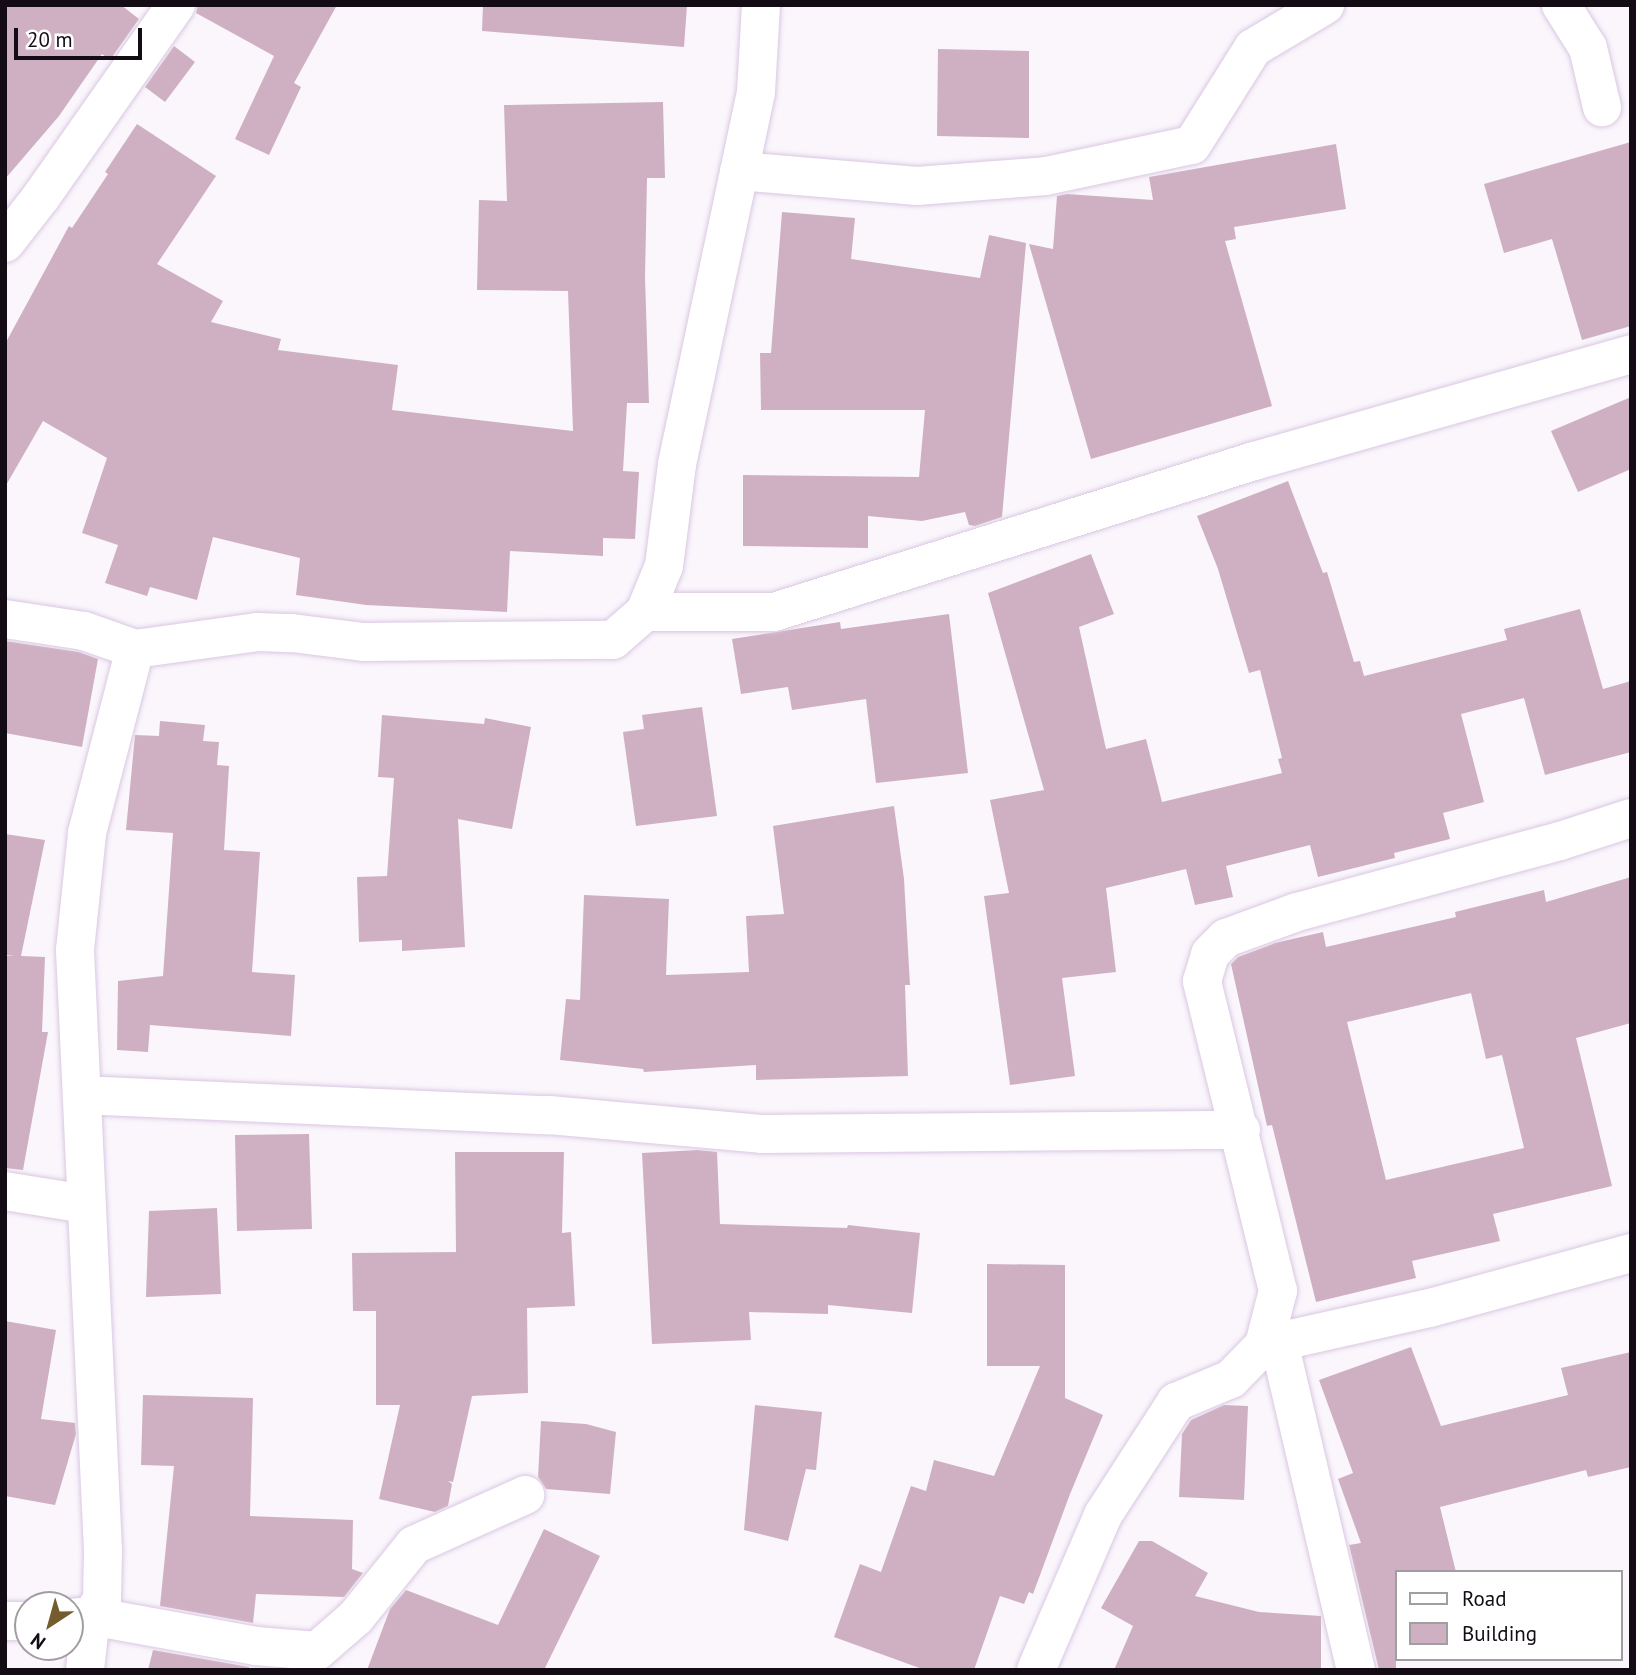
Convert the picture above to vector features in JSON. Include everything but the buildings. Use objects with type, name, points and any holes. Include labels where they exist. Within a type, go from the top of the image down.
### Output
[{"type":"street","points":[[5,243],[41,197],[176,5]]},
{"type":"street","points":[[5,619],[84,631],[135,649],[257,632],[292,633],[363,642],[613,640],[645,612],[664,566],[677,464],[756,92],[761,5]]},
{"type":"street","points":[[739,171],[917,186],[1046,176],[1192,145],[1253,48],[1325,5]]},
{"type":"street","points":[[1561,5],[1588,48],[1602,107]]},
{"type":"street","points":[[645,612],[774,612],[1254,461],[1631,354]]},
{"type":"street","points":[[84,1615],[102,1600],[103,1551],[75,950],[87,833],[135,649]]},
{"type":"street","points":[[1356,1670],[1271,1344],[1278,1291],[1241,1130],[1202,981],[1210,954],[1226,938],[1297,912],[1547,845],[1631,818]]},
{"type":"street","points":[[82,1096],[549,1115],[761,1134],[1241,1130]]},
{"type":"street","points":[[5,1191],[85,1204]]},
{"type":"street","points":[[1036,1670],[1103,1515],[1176,1402],[1231,1379],[1271,1344],[1430,1308],[1631,1254]]},
{"type":"street","points":[[84,1617],[256,1646],[317,1651],[356,1617],[414,1545],[524,1495]]}]
